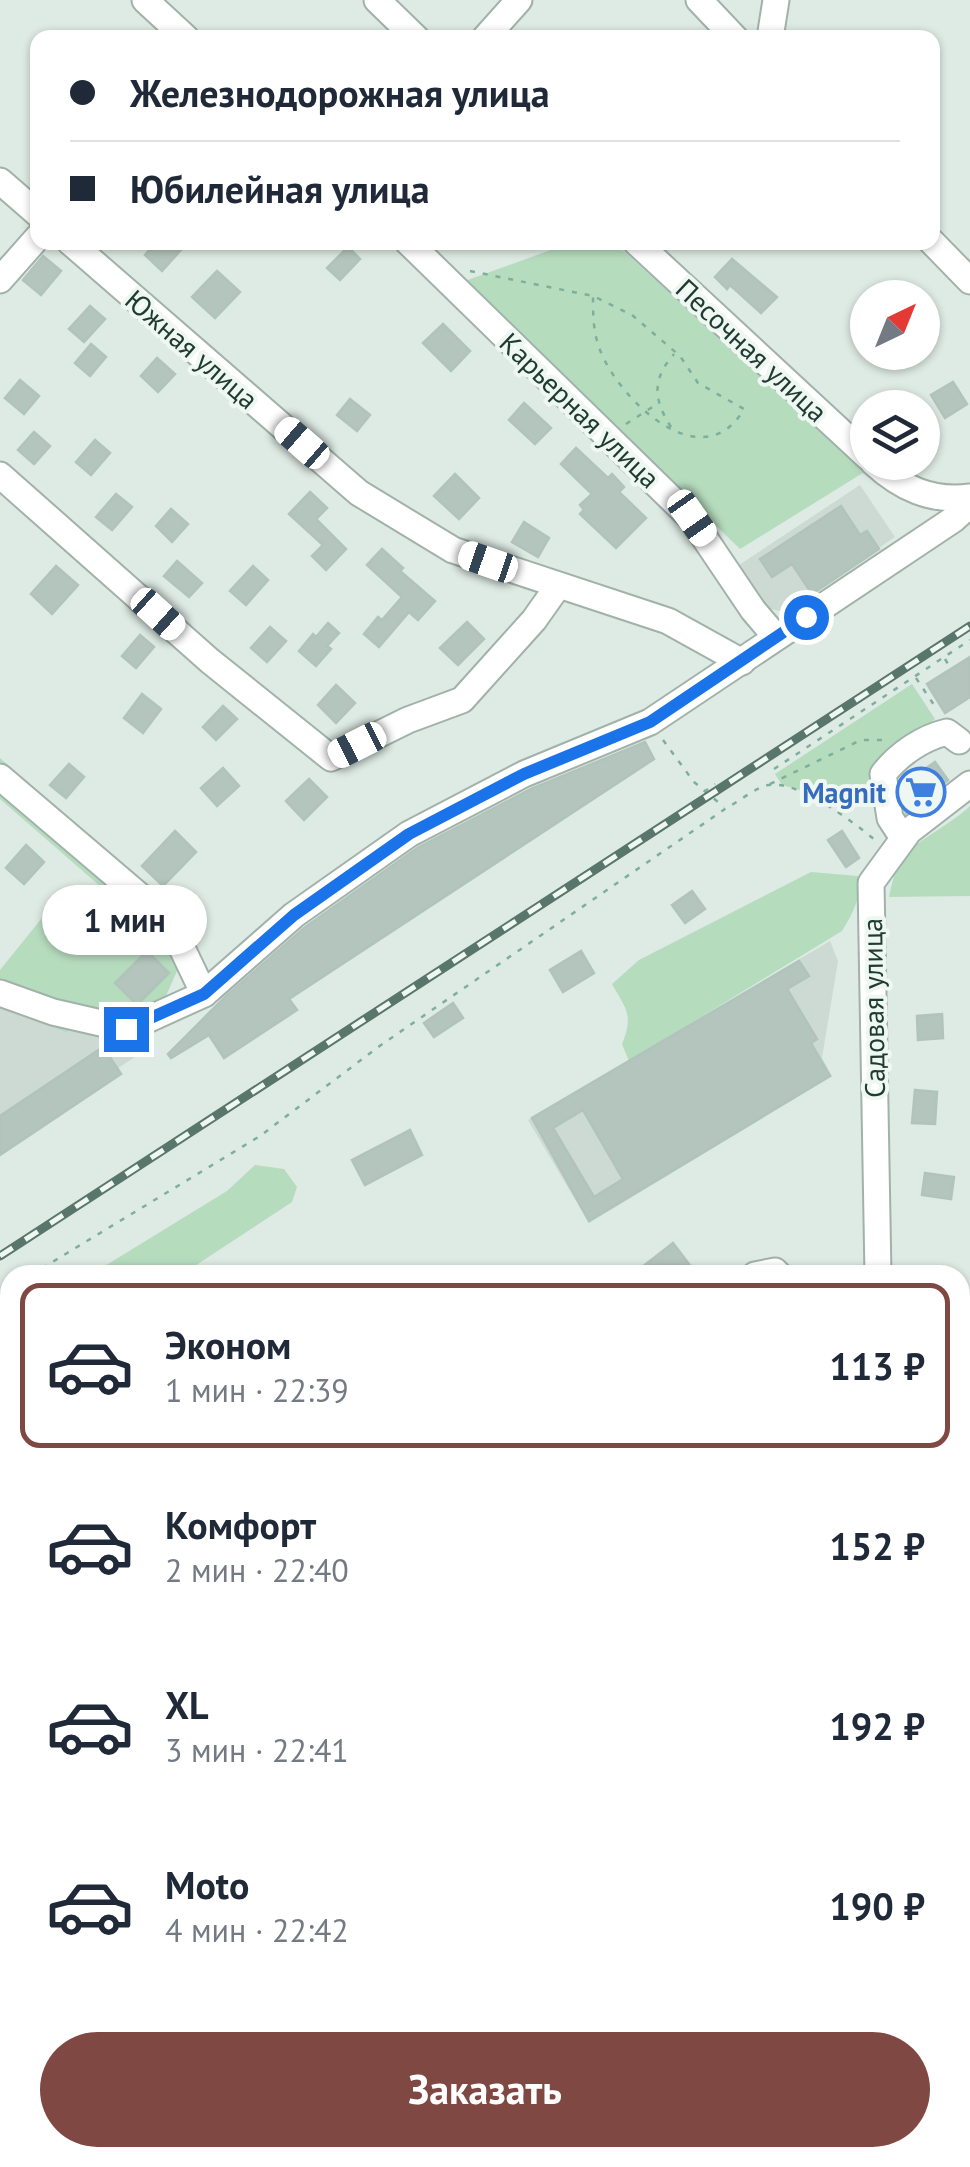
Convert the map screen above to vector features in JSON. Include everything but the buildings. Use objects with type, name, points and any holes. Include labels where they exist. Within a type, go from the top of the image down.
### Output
[{"type":"street","points":[[145,0],[177,30]]},
{"type":"street","points":[[376,0],[408,30]]},
{"type":"street","points":[[492,30],[519,0]]},
{"type":"street","points":[[699,0],[728,30]]},
{"type":"street","points":[[771,30],[776,0]]},
{"type":"street","points":[[0,181],[30,207]]},
{"type":"street","points":[[0,280],[30,246]]},
{"type":"street","name":"Южная улица","points":[[79,250],[359,493],[453,550],[668,621],[742,662]]},
{"type":"street","name":"Карьерная улица","points":[[416,250],[692,518],[753,610],[776,637]]},
{"type":"street","name":"Песочная улица","points":[[645,250],[850,440]]},
{"type":"street","points":[[940,250],[970,280]]},
{"type":"street","points":[[0,476],[210,661],[331,758],[408,720],[462,700],[534,620],[558,586]]},
{"type":"street","points":[[893,480],[919,494],[970,501]]},
{"type":"street","points":[[0,993],[53,1012],[126,1029],[204,994],[294,915],[409,834],[524,774],[650,722],[954,520],[970,501]]},
{"type":"street","points":[[898,846],[883,790],[883,774],[928,737],[947,732],[966,743]]},
{"type":"street","points":[[0,777],[169,921],[204,994]]},
{"type":"street","name":"Садовая улица","points":[[878,1265],[871,883],[908,831],[970,784]]},
{"type":"path","points":[[444,278],[473,270],[592,296],[632,316],[676,352],[698,382],[744,409],[737,422],[710,438],[683,434],[644,412],[612,374],[600,352],[592,296]]},
{"type":"path","points":[[672,428],[658,404],[656,384],[660,371],[676,352]]},
{"type":"path","points":[[622,427],[658,404]]},
{"type":"path","points":[[774,768],[970,640]]},
{"type":"path","points":[[944,658],[952,669]]},
{"type":"path","points":[[915,676],[934,705]]},
{"type":"path","points":[[650,722],[703,792],[725,808]]},
{"type":"path","points":[[47,1265],[260,1136],[381,1045],[725,808],[861,740],[882,738],[915,746]]},
{"type":"path","points":[[786,761],[794,772]]},
{"type":"path","points":[[703,792],[715,784]]},
{"type":"path","points":[[769,785],[834,807],[898,846]]},
{"type":"shaded area","points":[[860,485],[895,537],[784,612],[767,608],[736,567]]},
{"type":"shaded area","points":[[830,941],[838,961],[822,1058],[832,1076],[589,1223],[528,1120]]},
{"type":"shaded area","points":[[0,1004],[136,1046],[141,1053],[0,1146]]},
{"type":"green space","points":[[551,250],[623,250],[850,456],[851,480],[740,549],[465,281]]},
{"type":"green space","points":[[912,684],[935,719],[889,757],[880,793],[852,805],[782,785],[775,774]]},
{"type":"green space","points":[[0,758],[195,930],[141,1053],[136,1046],[76,1029],[65,1032],[53,1027],[52,1019],[0,1004],[0,970],[46,913],[93,953],[131,913],[0,799]]},
{"type":"green space","points":[[970,806],[970,896],[889,897],[903,857]]},
{"type":"green space","points":[[811,872],[858,876],[858,898],[842,931],[629,1061],[622,1044],[627,1012],[612,984],[639,960]]},
{"type":"green space","points":[[255,1165],[284,1169],[297,1187],[292,1202],[196,1265],[106,1265],[227,1191]]},
{"type":"railway","points":[[0,1256],[970,626]]},
{"type":"place","name":"Magnit","points":[[921,792]]},
{"type":"route","points":[[126,1029],[204,994],[294,915],[409,834],[524,774],[650,722],[806,617]]}]
